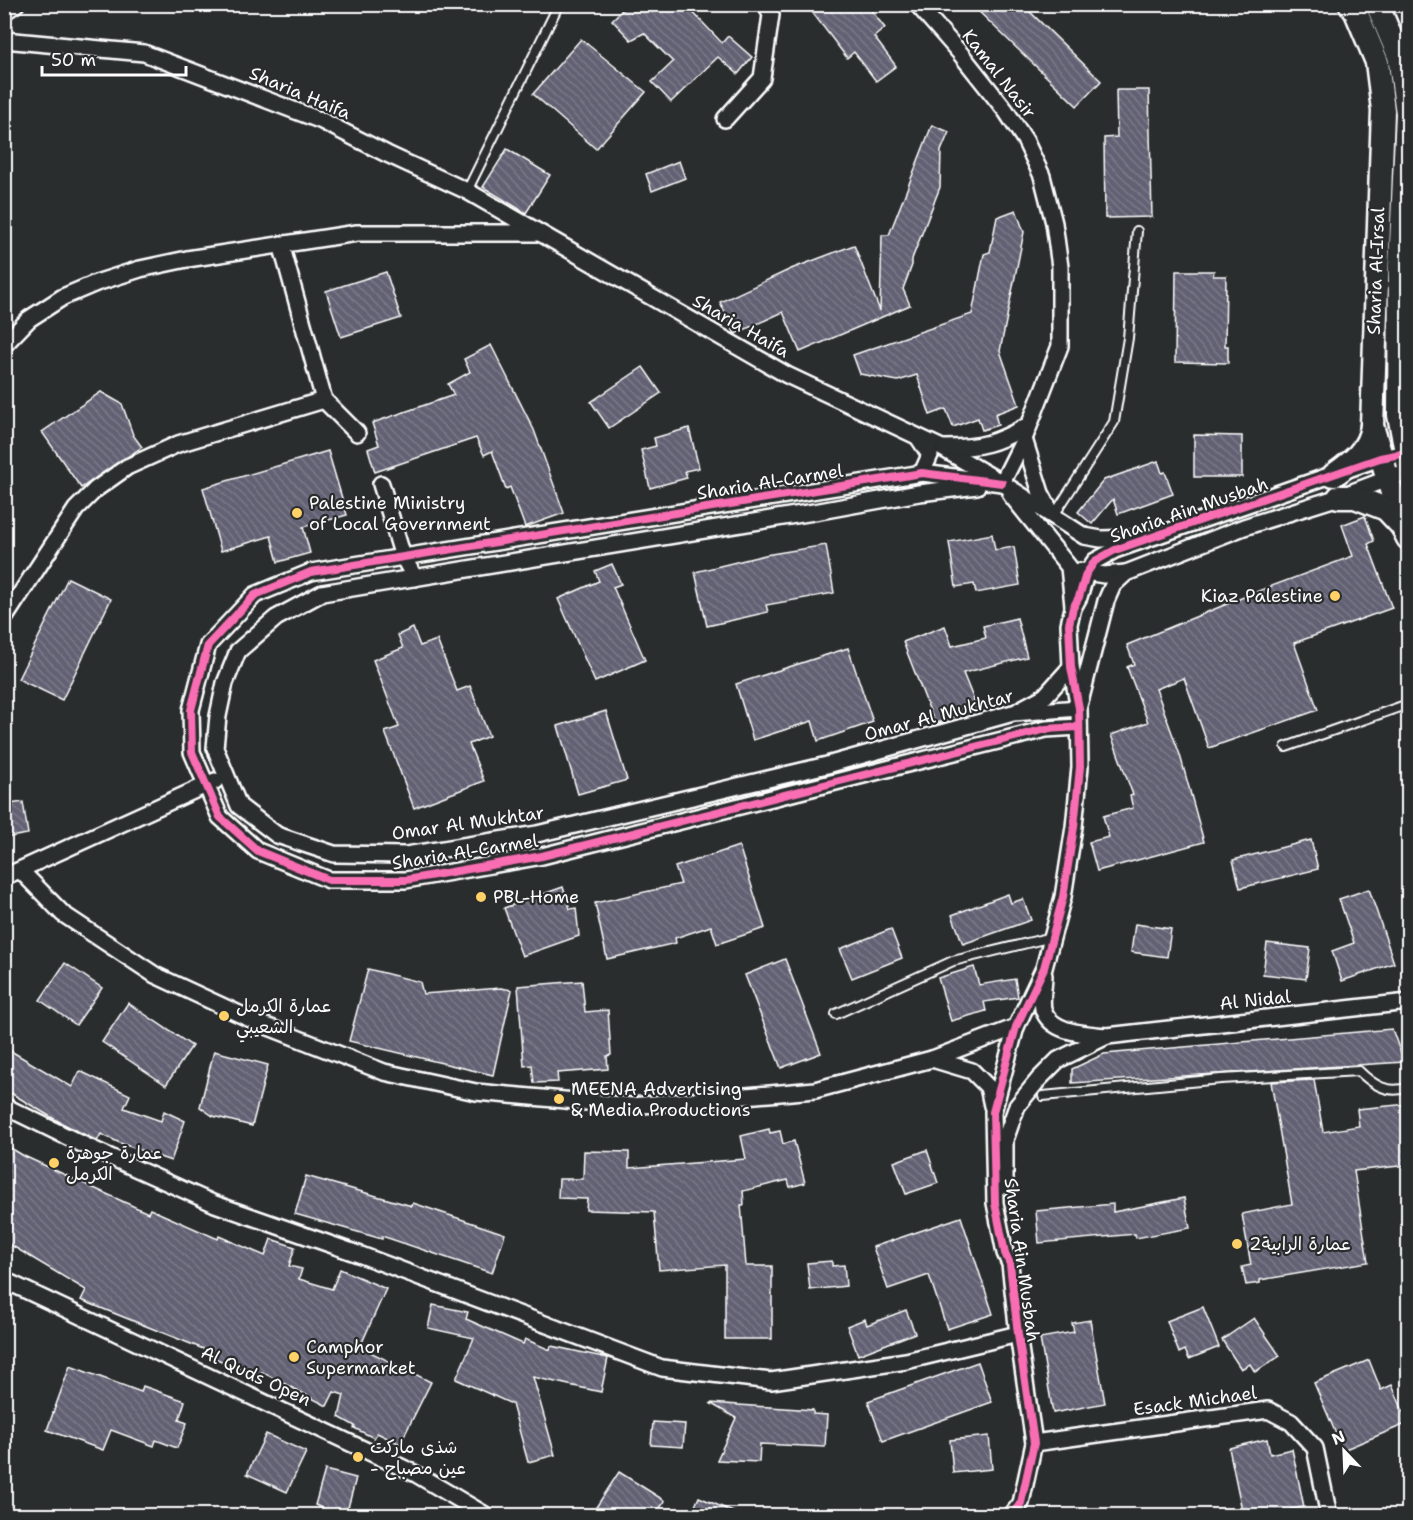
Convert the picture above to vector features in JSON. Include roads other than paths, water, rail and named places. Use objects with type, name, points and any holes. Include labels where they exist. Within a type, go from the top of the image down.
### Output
[{"type":"main road","name":"Sharia Al-Irsal","points":[[1350,4],[1356,12],[1377,62],[1383,110],[1372,426],[1406,532]]},
{"type":"main road","name":"Sharia Al-Irsal","points":[[1377,4],[1400,56],[1407,113],[1399,415],[1408,462]]},
{"type":"main road","points":[[1372,426],[1370,439],[1336,486],[1355,497],[1386,509],[1406,532]]},
{"type":"street","points":[[4,12],[16,4]]},
{"type":"street","points":[[725,119],[762,78],[771,15],[766,4]]},
{"type":"street","name":"Kamal Nasir","points":[[917,4],[1006,111],[1025,140],[1042,176],[1054,223],[1060,267],[1060,346],[1027,432],[1002,483]]},
{"type":"street","name":"Sharia Haifa","points":[[4,40],[144,53],[322,121],[467,191],[787,375],[942,448],[1002,483],[1084,536],[1101,539],[1151,538]]},
{"type":"street","points":[[4,345],[29,319],[63,297],[96,283],[140,269],[357,233],[539,233]]},
{"type":"street","points":[[281,244],[324,400],[357,433]]},
{"type":"street","points":[[4,619],[76,509],[96,489],[127,467],[178,444],[324,400]]},
{"type":"street","points":[[942,448],[986,446],[1027,432],[1041,493],[1053,517]]},
{"type":"street","points":[[918,437],[930,455],[922,473]]},
{"type":"street","name":"Sharia Ain Musbah","points":[[1079,708],[1106,601],[1113,585],[1126,573],[1244,527],[1336,486],[1384,468],[1408,462]]},
{"type":"street","name":"Sharia Ain Musbah","points":[[1017,1511],[1034,1443],[1010,1263],[1005,1253],[995,1203],[993,1112],[1016,1027],[1044,968],[1063,897],[1074,827],[1080,767],[1079,708],[1071,667],[1070,624],[1073,608],[1086,573],[1095,561],[1114,550],[1336,486],[1384,468],[1408,462]]},
{"type":"street","name":"Sharia Al-Carmel","points":[[1002,483],[922,473],[311,573],[255,595],[208,645],[192,710],[192,753],[220,817],[258,851],[329,880],[406,880],[542,856],[1046,729],[1079,727]]},
{"type":"street","points":[[1002,483],[1069,567],[1086,573],[1104,575],[1126,573]]},
{"type":"street","name":"Omar Al Mukhtar","points":[[1002,483],[919,493],[322,593],[276,618],[238,651],[225,682],[218,716],[215,748],[240,806],[277,836],[334,854],[406,855],[548,832],[827,765],[1013,713],[1079,708]]},
{"type":"street","points":[[381,484],[403,557],[415,578]]},
{"type":"street","points":[[1069,567],[1073,608]]},
{"type":"street","points":[[1013,713],[1045,696],[1071,667]]},
{"type":"street","points":[[4,877],[227,776]]},
{"type":"street","points":[[21,871],[63,914],[155,975],[261,1024],[384,1072],[476,1092],[631,1106],[815,1090],[932,1059],[1016,1027]]},
{"type":"street","points":[[1044,968],[1043,1008],[1050,1021],[1066,1030],[1107,1036]]},
{"type":"street","name":"Al Nidal","points":[[1107,1036],[1408,1002]]},
{"type":"street","points":[[1005,1253],[1005,1140],[1017,1106],[1039,1079],[1059,1060],[1107,1036]]},
{"type":"street","points":[[932,1059],[972,1071],[988,1088],[993,1112]]},
{"type":"street","points":[[4,1106],[88,1147],[215,1204],[361,1255],[662,1368],[771,1381],[906,1361],[1018,1334]]},
{"type":"street","name":"Al Quds Open","points":[[4,1280],[416,1473],[487,1515]]},
{"type":"street","name":"Esack Michael","points":[[1034,1443],[1268,1410],[1291,1422],[1314,1448],[1329,1515]]},
{"type":"lane","points":[[467,191],[559,4]]},
{"type":"lane","points":[[1053,517],[1114,422],[1128,338],[1137,231]]},
{"type":"lane","points":[[1286,747],[1408,704]]},
{"type":"lane","points":[[836,1014],[953,961],[1052,937]]},
{"type":"lane","points":[[1043,1096],[1221,1079],[1359,1071],[1372,1084],[1398,1091],[1408,1087]]},
{"type":"place","name":"Palestine Ministry of Local Government","points":[[297,513]]},
{"type":"place","name":"Kiaz Palestine","points":[[1335,596]]},
{"type":"place","name":"PBL-Home","points":[[481,897]]},
{"type":"place","name":"عمارة الكرمل الشعيبي","points":[[224,1016]]},
{"type":"place","name":"MEENA Advertising & Media Productions","points":[[559,1099]]},
{"type":"place","name":"عمارة جوهرة الكرمل","points":[[54,1163]]},
{"type":"place","name":"عمارة الرابية2","points":[[1237,1244]]},
{"type":"place","name":"Camphor Supermarket","points":[[294,1357]]},
{"type":"place","name":"شذى ماركت - عين مصباح","points":[[358,1457]]}]
